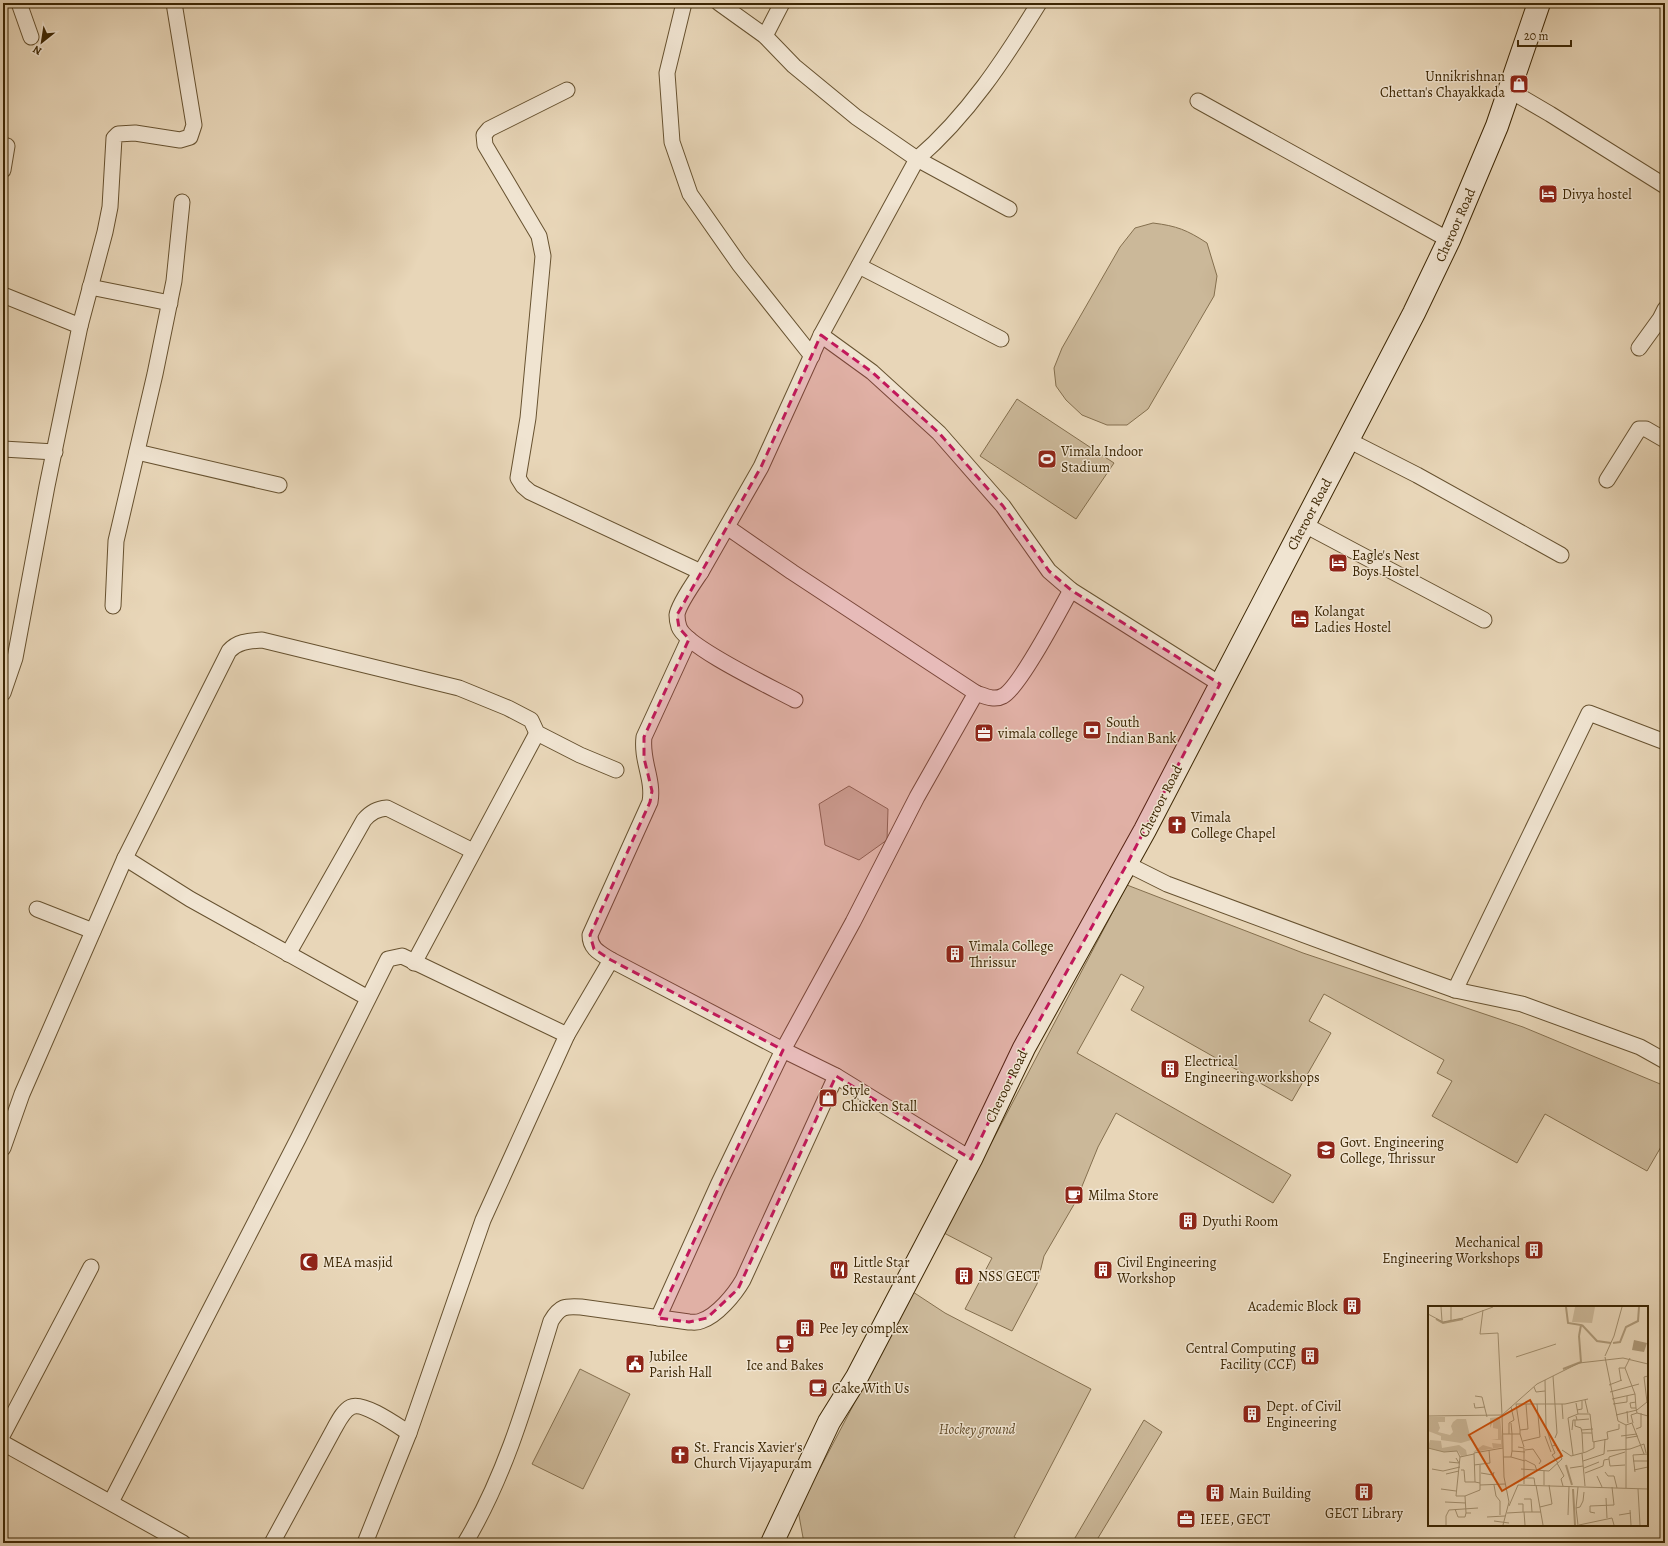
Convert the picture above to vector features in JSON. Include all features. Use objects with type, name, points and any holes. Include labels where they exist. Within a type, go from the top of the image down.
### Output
[{"type":"main road","name":"Cheroor Road","points":[[772,1543],[829,1422],[857,1377],[971,1159],[1024,1048],[1127,864],[1414,313],[1449,240],[1497,126],[1539,3]]},
{"type":"street","points":[[19,3],[31,36]]},
{"type":"street","points":[[3,693],[15,658],[54,452],[80,326],[105,232],[110,207],[114,138],[118,134],[135,133],[180,140],[190,137],[194,125],[174,3]]},
{"type":"street","points":[[684,3],[667,73],[672,142],[690,194],[739,264],[812,356]]},
{"type":"street","points":[[719,3],[765,36],[794,66],[856,117],[918,159],[1009,209]]},
{"type":"street","points":[[765,36],[782,3]]},
{"type":"street","points":[[795,700],[694,644],[679,628],[677,614],[691,587],[761,467],[812,356],[820,335],[918,159],[939,140],[987,83],[1039,3]]},
{"type":"street","points":[[567,90],[488,129],[484,135],[485,145],[539,236],[543,256],[528,418],[518,478],[523,486],[530,492],[701,572]]},
{"type":"street","points":[[1509,90],[1665,186]]},
{"type":"street","points":[[1198,101],[1449,240]]},
{"type":"street","points":[[3,170],[7,146]]},
{"type":"street","points":[[113,606],[116,542],[170,303],[174,281],[182,202]]},
{"type":"street","points":[[859,266],[1001,339]]},
{"type":"street","points":[[90,287],[170,303]]},
{"type":"street","points":[[3,296],[80,326]]},
{"type":"street","points":[[1639,348],[1660,320],[1665,309]]},
{"type":"street","points":[[820,335],[872,372],[939,433],[1003,506],[1049,571],[1071,590],[1220,684]]},
{"type":"street","points":[[1607,480],[1639,429],[1646,429],[1665,440]]},
{"type":"street","points":[[1348,440],[1418,474],[1561,555]]},
{"type":"street","points":[[3,449],[54,452]]},
{"type":"street","points":[[137,452],[279,486]]},
{"type":"street","points":[[1303,524],[1484,620]]},
{"type":"street","points":[[726,527],[976,693],[996,699],[1004,696],[1008,692],[1030,663],[1071,590]]},
{"type":"street","points":[[689,639],[644,737],[644,758],[652,791],[650,802],[590,935],[590,943],[594,949],[611,960],[836,1076],[971,1159]]},
{"type":"street","points":[[3,1148],[22,1094],[125,858],[234,645],[238,643],[262,640],[459,688],[496,702],[531,720],[537,733],[580,755],[616,770]]},
{"type":"street","points":[[658,1318],[718,1185],[783,1050],[853,922],[917,796],[976,693]]},
{"type":"street","points":[[1455,990],[1589,712],[1665,742]]},
{"type":"street","points":[[414,962],[537,733]]},
{"type":"street","points":[[288,954],[364,820],[372,812],[380,808],[387,808],[473,851]]},
{"type":"street","points":[[125,858],[190,899],[368,998]]},
{"type":"street","points":[[1127,864],[1168,884],[1455,990],[1522,1004],[1640,1047],[1665,1061]]},
{"type":"street","points":[[38,909],[93,931]]},
{"type":"street","points":[[111,1502],[298,1139],[388,958],[402,956],[567,1035]]},
{"type":"street","points":[[365,1543],[409,1433],[483,1220],[567,1035],[611,960]]},
{"type":"street","points":[[465,1543],[494,1485],[505,1459],[528,1397],[551,1321],[558,1311],[569,1306],[582,1307],[684,1322],[700,1322],[730,1299],[738,1289],[836,1076]]},
{"type":"street","points":[[3,1434],[91,1267]]},
{"type":"street","points":[[272,1543],[334,1429],[351,1406],[360,1406],[368,1409],[409,1433]]},
{"type":"street","points":[[3,1443],[183,1543]]},
{"type":"highlighted area","points":[[821,335],[872,372],[939,433],[1003,506],[1049,571],[1071,590],[1220,684],[1127,864],[1024,1048],[971,1159],[836,1076],[738,1289],[707,1318],[689,1322],[658,1318],[783,1050],[611,960],[594,949],[590,935],[650,802],[652,791],[644,758],[644,737],[689,639],[679,628],[677,615],[761,467]]},
{"type":"green space","points":[[1153,223],[1182,229],[1207,243],[1217,276],[1214,296],[1148,409],[1127,425],[1107,425],[1082,415],[1066,400],[1056,386],[1054,368],[1062,348],[1120,247],[1135,228]]},
{"type":"green space","name":"Vimala Indoor Stadium","points":[[1017,399],[1114,463],[1076,519],[980,456]]},
{"type":"green space","points":[[849,786],[888,809],[887,840],[859,860],[825,845],[819,804]]},
{"type":"green space","points":[[1127,885],[1303,953],[1523,1027],[1665,1086],[1665,1140],[1647,1171],[1545,1114],[1517,1163],[1432,1116],[1452,1081],[1437,1073],[1444,1060],[1324,994],[1309,1021],[1331,1033],[1292,1101],[1131,1010],[1144,987],[1121,974],[1077,1053],[1291,1175],[1273,1203],[1116,1113],[1098,1147],[1076,1201],[1044,1256],[1037,1284],[1012,1331],[965,1309],[992,1258],[944,1233]]},
{"type":"green space","name":"Hockey ground","points":[[913,1292],[945,1313],[1091,1389],[1014,1537],[1025,1543],[804,1543],[798,1510]]},
{"type":"green space","points":[[580,1369],[630,1394],[583,1489],[532,1464]]},
{"type":"green space","points":[[1144,1420],[1162,1432],[1095,1543],[1072,1543]]},
{"type":"place","name":"Unnikrishnan Chettan's Chayakkada","points":[[1519,84]]},
{"type":"place","name":"Divya hostel","points":[[1548,194]]},
{"type":"place","name":"Vimala Indoor Stadium","points":[[1047,459]]},
{"type":"place","name":"Eagle's Nest Boys Hostel","points":[[1338,563]]},
{"type":"place","name":"Kolangat Ladies Hostel","points":[[1300,619]]},
{"type":"place","name":"South Indian Bank","points":[[1092,730]]},
{"type":"place","name":"vimala college","points":[[984,733]]},
{"type":"place","name":"Vimala College Chapel","points":[[1177,825]]},
{"type":"place","name":"Vimala College Thrissur","points":[[955,954]]},
{"type":"place","name":"Electrical Engineering workshops","points":[[1170,1069]]},
{"type":"place","name":"Style Chicken Stall","points":[[828,1098]]},
{"type":"place","name":"Govt. Engineering College, Thrissur","points":[[1326,1150]]},
{"type":"place","name":"Milma Store","points":[[1074,1195]]},
{"type":"place","name":"Dyuthi Room","points":[[1188,1221]]},
{"type":"place","name":"Mechanical Engineering Workshops","points":[[1534,1250]]},
{"type":"place","name":"MEA masjid","points":[[309,1262]]},
{"type":"place","name":"Little Star Restaurant","points":[[839,1270]]},
{"type":"place","name":"Civil Engineering Workshop","points":[[1103,1270]]},
{"type":"place","name":"NSS GECT","points":[[964,1276]]},
{"type":"place","name":"Academic Block","points":[[1352,1306]]},
{"type":"place","name":"Pee Jey complex","points":[[805,1328]]},
{"type":"place","name":"Ice and Bakes","points":[[785,1344]]},
{"type":"place","name":"Central Computing Facility (CCF)","points":[[1310,1356]]},
{"type":"place","name":"Jubilee Parish Hall","points":[[635,1364]]},
{"type":"place","name":"Cake With Us","points":[[818,1388]]},
{"type":"place","name":"Dept. of Civil Engineering","points":[[1252,1414]]},
{"type":"place","name":"St. Francis Xavier's Church Vijayapuram","points":[[680,1455]]},
{"type":"place","name":"GECT Library","points":[[1364,1492]]},
{"type":"place","name":"Main Building","points":[[1215,1493]]},
{"type":"place","name":"IEEE, GECT","points":[[1186,1519]]}]
